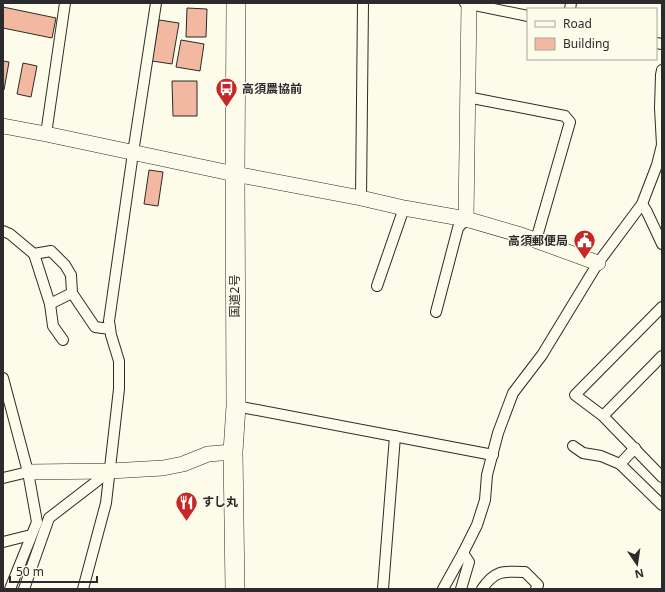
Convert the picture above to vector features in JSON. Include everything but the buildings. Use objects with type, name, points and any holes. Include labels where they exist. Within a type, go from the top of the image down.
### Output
[{"type":"highway","name":"国道2号","points":[[235,589],[233,452],[236,406],[234,174],[236,3]]},
{"type":"street","points":[[46,134],[65,3]]},
{"type":"street","points":[[83,589],[106,502],[110,471],[119,388],[119,361],[108,322],[132,153],[156,3]]},
{"type":"street","points":[[361,198],[363,3]]},
{"type":"street","points":[[436,312],[458,228],[466,219],[468,3],[527,16]]},
{"type":"street","points":[[443,589],[477,525],[485,500],[487,475],[498,433],[513,394],[542,355],[598,264],[642,204],[657,165],[662,145],[660,108],[662,73]]},
{"type":"street","points":[[467,97],[565,116],[570,122],[536,240]]},
{"type":"street","points":[[3,126],[234,174],[466,219],[521,234],[598,264]]},
{"type":"street","points":[[642,204],[648,212],[662,244]]},
{"type":"street","points":[[377,286],[404,208]]},
{"type":"street","points":[[3,231],[10,234],[34,254],[50,304],[53,326],[63,340]]},
{"type":"street","points":[[34,254],[51,251],[65,265],[71,275],[72,293],[95,327],[110,329]]},
{"type":"street","points":[[50,304],[72,293]]},
{"type":"street","points":[[662,306],[575,396],[603,416],[662,477]]},
{"type":"street","points":[[603,416],[662,356]]},
{"type":"street","points":[[3,378],[8,417],[28,472],[37,522],[10,589]]},
{"type":"street","points":[[236,406],[493,455]]},
{"type":"street","points":[[383,589],[394,436]]},
{"type":"street","points":[[573,446],[583,453],[601,456],[620,464],[662,505]]},
{"type":"street","points":[[620,464],[635,448]]},
{"type":"street","points":[[3,478],[28,472],[110,471],[162,468],[183,464],[208,454],[233,452]]},
{"type":"street","points":[[24,589],[49,518],[110,471]]},
{"type":"street","points":[[3,542],[31,535]]},
{"type":"street","points":[[461,589],[469,562],[463,553]]},
{"type":"street","points":[[482,589],[488,580],[497,573],[514,572],[525,572],[538,585],[536,589]]},
{"type":"place","name":"高須農協前","points":[[227,108]]},
{"type":"place","name":"高須郵便局","points":[[584,260]]},
{"type":"place","name":"すし丸","points":[[186,522]]}]
